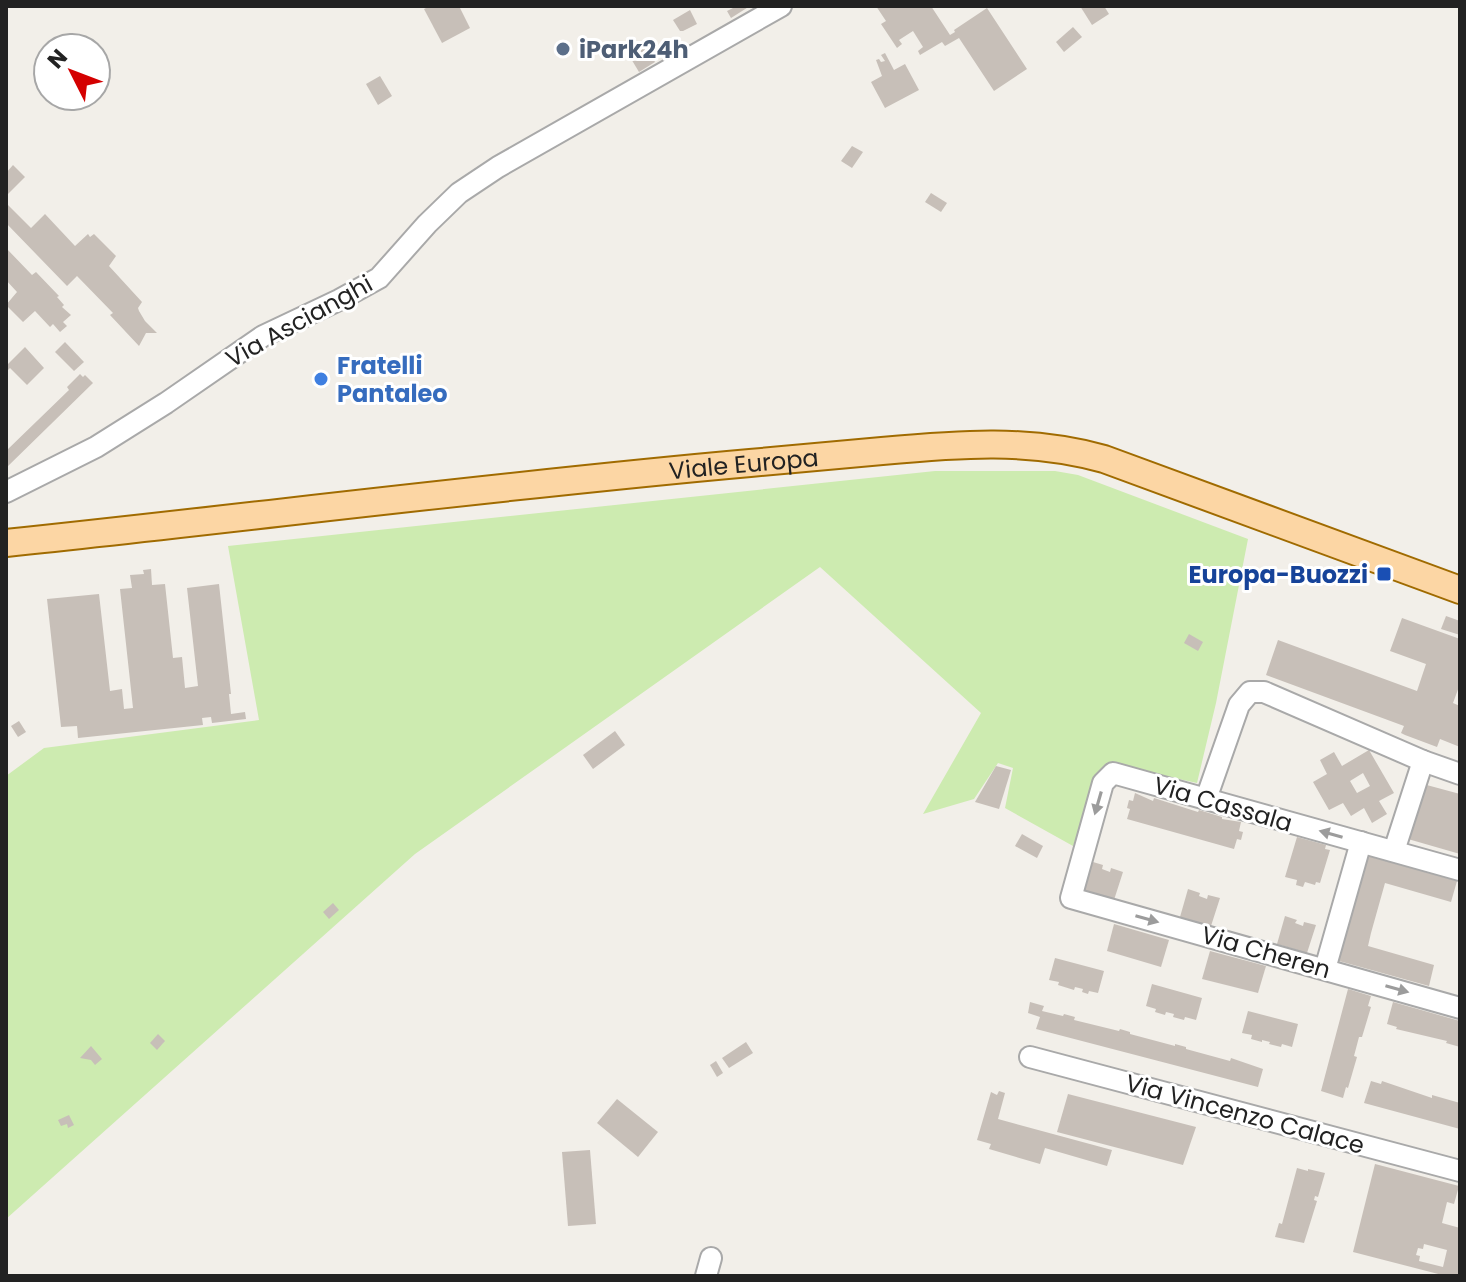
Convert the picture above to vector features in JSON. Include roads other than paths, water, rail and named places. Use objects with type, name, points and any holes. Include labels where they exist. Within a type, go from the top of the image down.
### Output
[{"type":"main road","name":"Viale Europa","points":[[6,543],[613,475],[933,446],[1012,444],[1044,446],[1104,459],[1460,590]]},
{"type":"street","name":"Via Ascianghi","points":[[6,492],[96,447],[263,336],[379,278],[459,193],[498,167],[781,6]]},
{"type":"street","points":[[1206,799],[1239,705],[1250,692],[1264,692],[1460,774]]},
{"type":"street","points":[[1394,851],[1423,761]]},
{"type":"street","name":"Via Cassala","points":[[1071,898],[1103,783],[1113,773],[1460,870]]},
{"type":"street","points":[[1325,969],[1361,842]]},
{"type":"street","name":"Via Cheren","points":[[1071,898],[1460,1008]]},
{"type":"street","name":"Via Vincenzo Calace","points":[[1030,1057],[1460,1171]]},
{"type":"place","name":"iPark24h","points":[[563,49]]},
{"type":"place","name":"Fratelli Pantaleo","points":[[321,379]]},
{"type":"place","name":"Europa-Buozzi","points":[[1384,574]]}]
